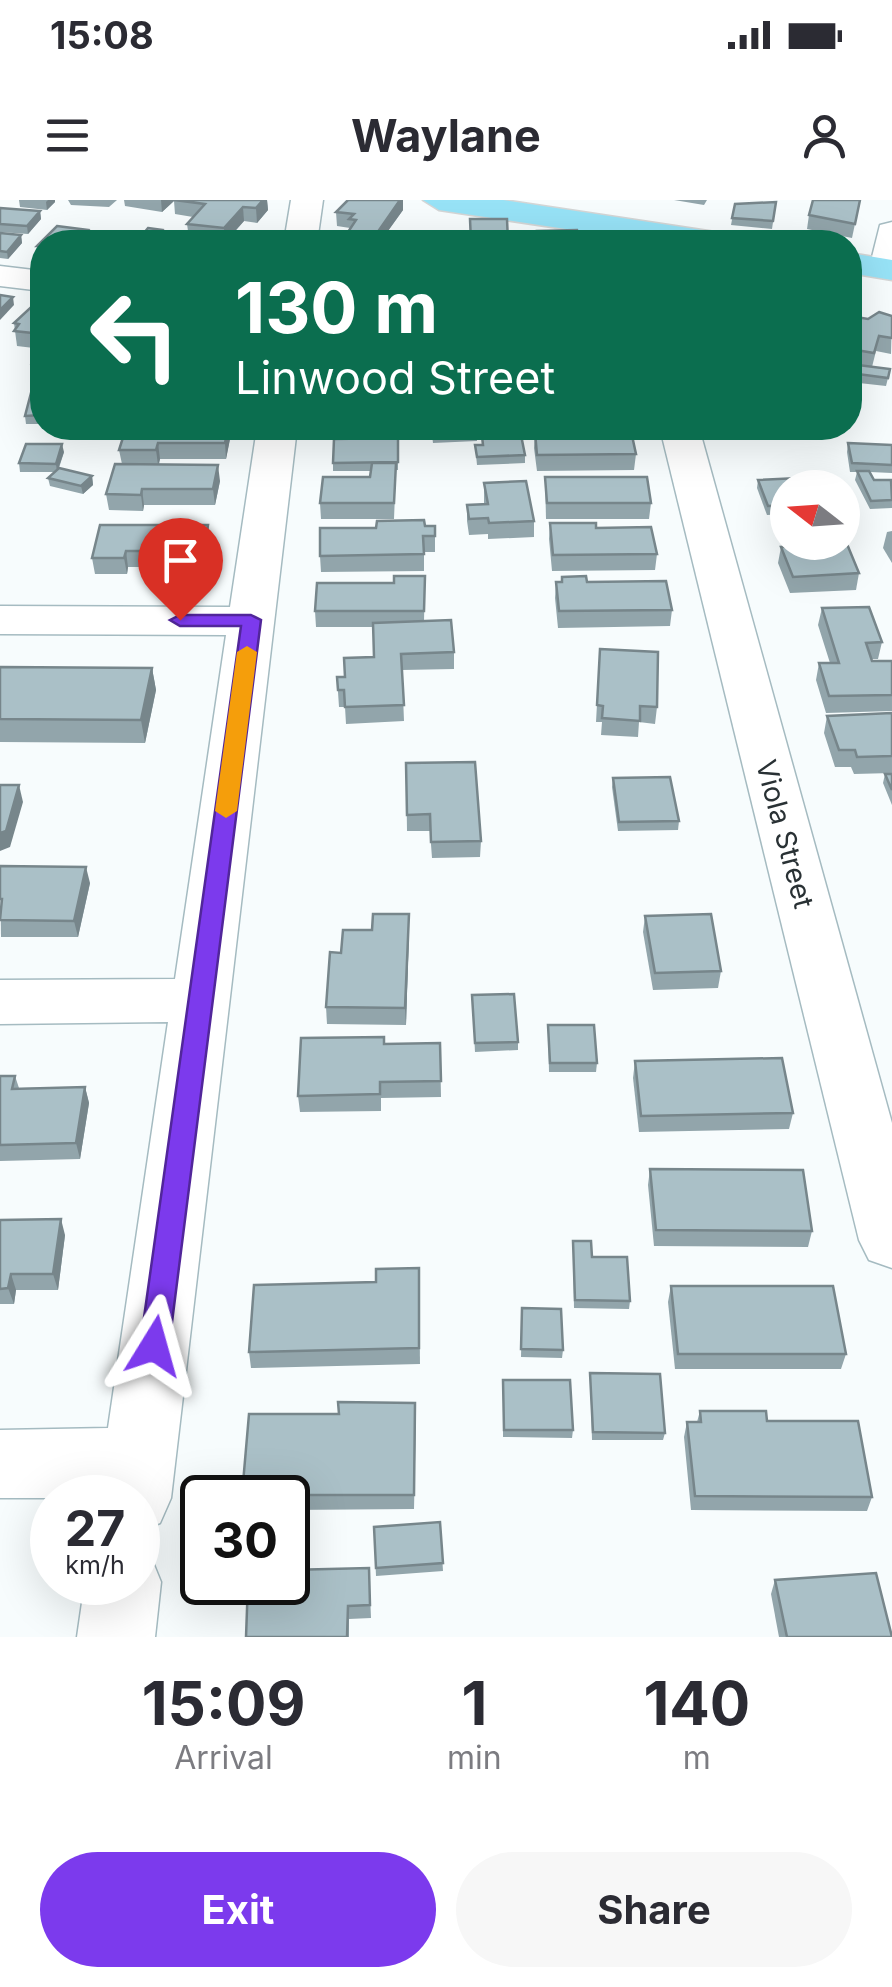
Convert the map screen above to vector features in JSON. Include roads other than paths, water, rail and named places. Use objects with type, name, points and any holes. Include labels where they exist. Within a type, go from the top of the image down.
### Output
[{"type":"main road","points":[[439,200],[518,206],[606,230]]},
{"type":"main road","points":[[862,265],[889,269]]},
{"type":"street","points":[[303,230],[307,200]]},
{"type":"street","points":[[889,269],[892,232]]},
{"type":"street","points":[[0,276],[30,279]]},
{"type":"street","points":[[137,1475],[274,440]]},
{"type":"street","name":"Viola Street","points":[[682,440],[892,1240]]},
{"type":"street","points":[[0,620],[251,620]]},
{"type":"street","points":[[0,1002],[201,1000]]},
{"type":"street","points":[[0,1464],[100,1475]]},
{"type":"street","points":[[116,1637],[120,1605]]}]
